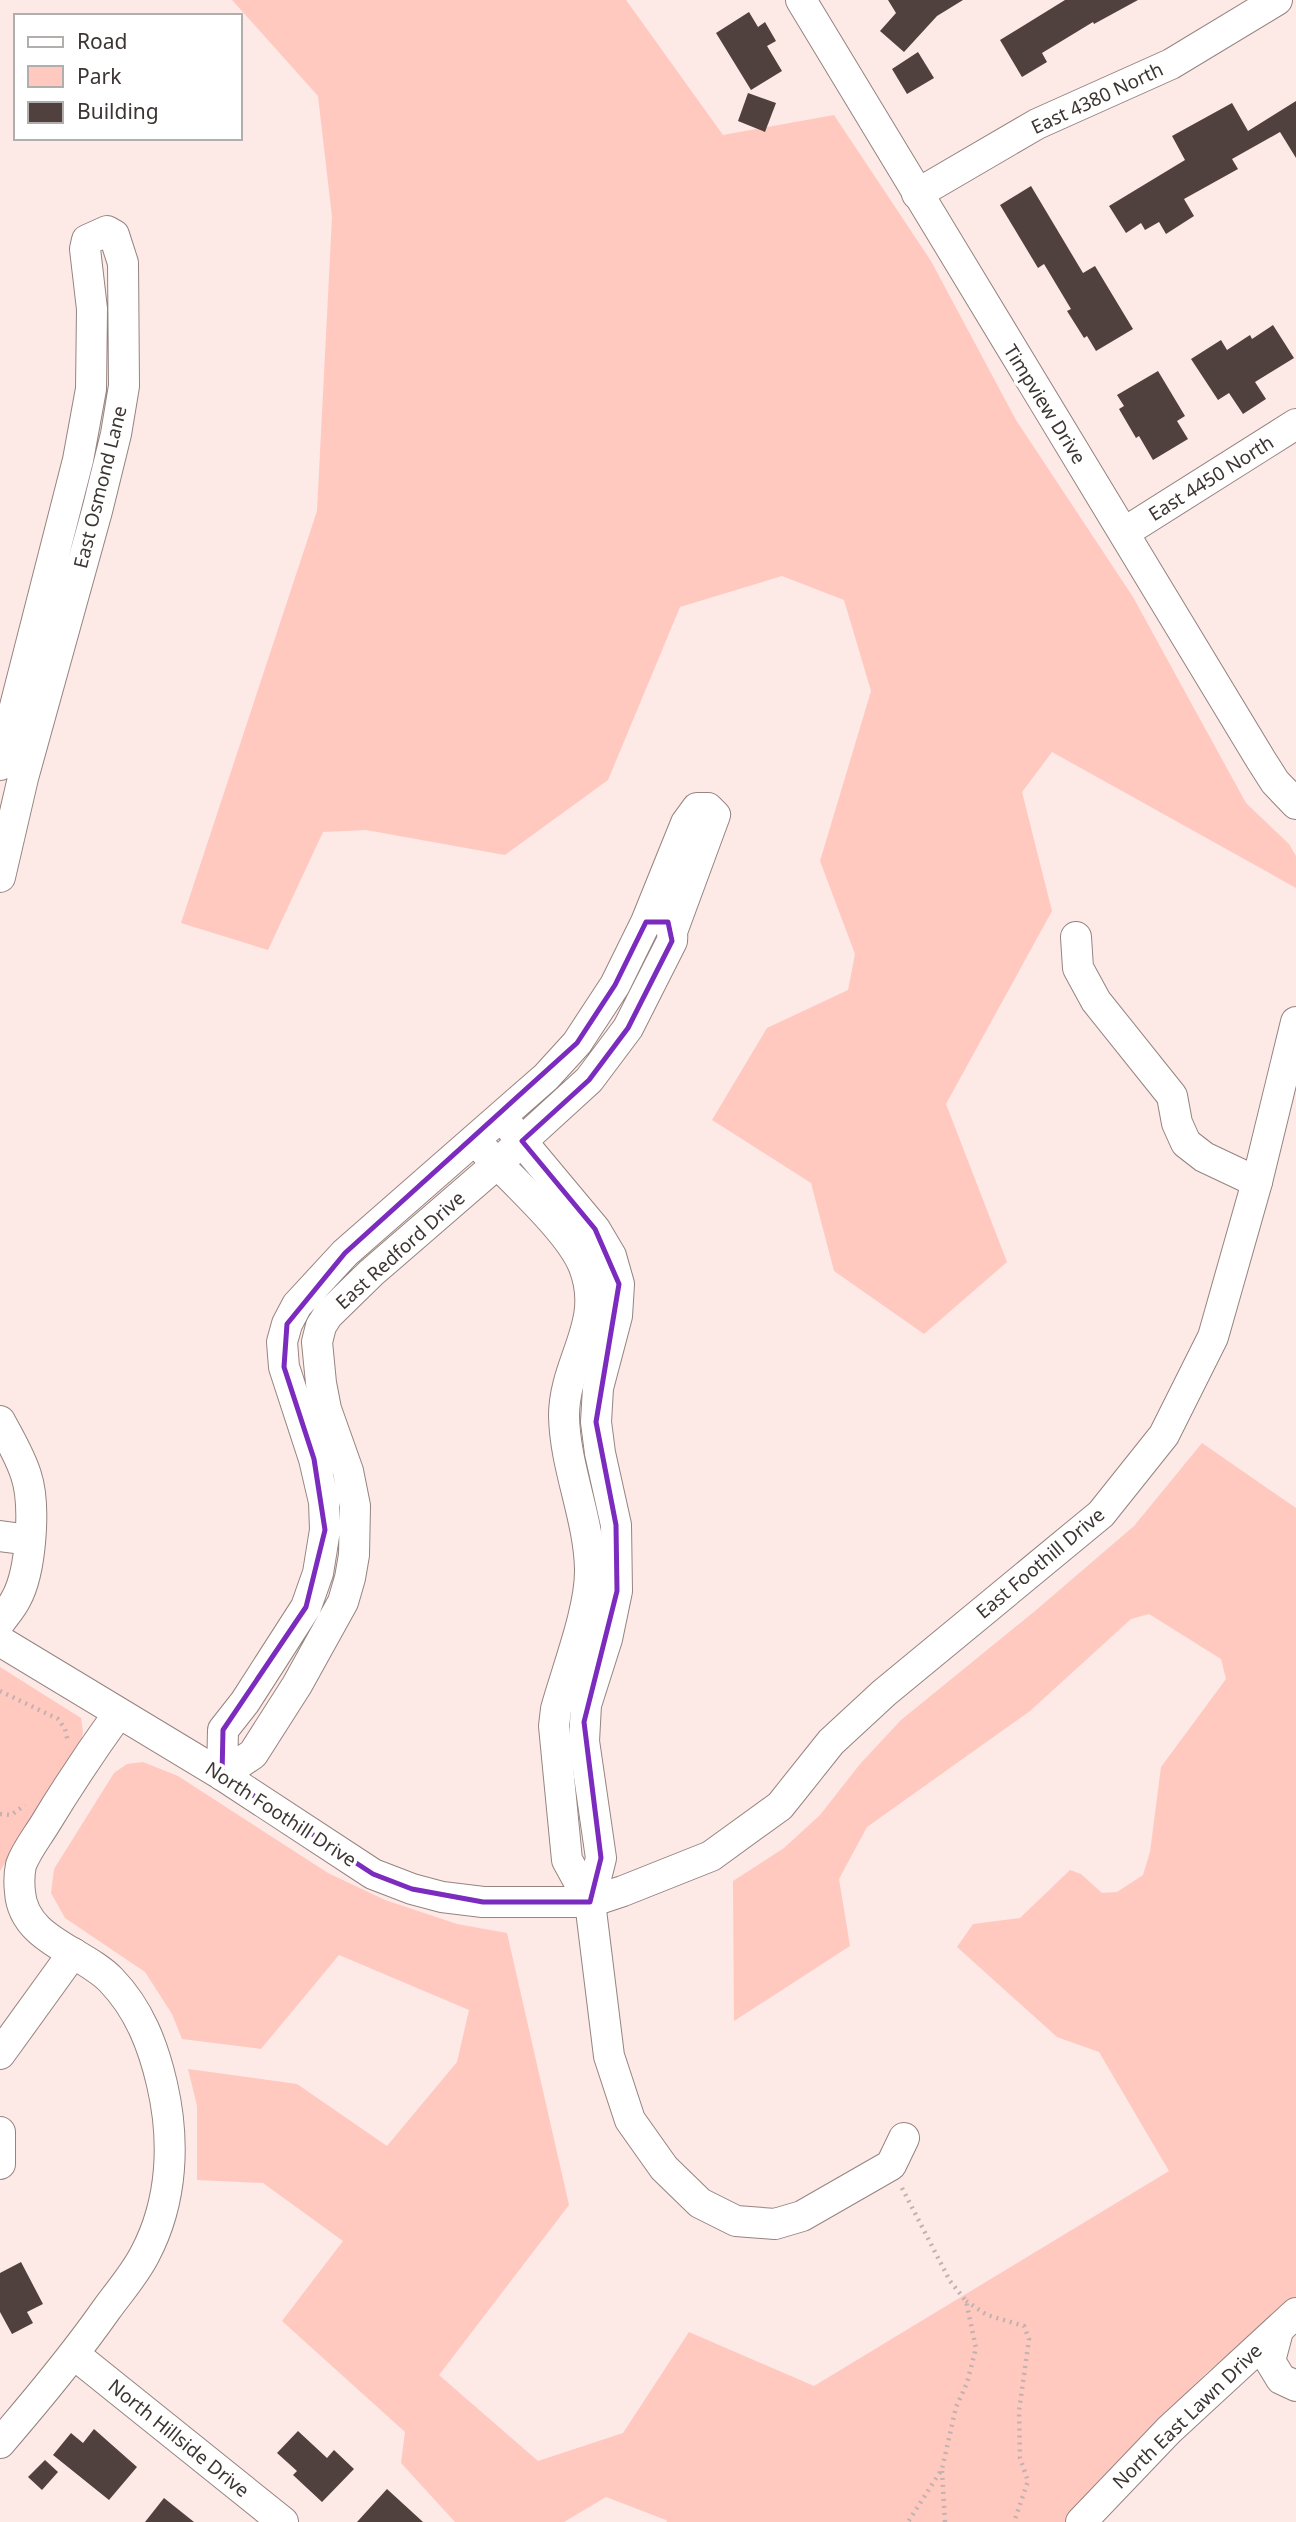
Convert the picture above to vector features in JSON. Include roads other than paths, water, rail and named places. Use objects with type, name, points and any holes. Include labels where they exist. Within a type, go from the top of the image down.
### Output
[{"type":"street","name":"Timpview Drive","points":[[801,0],[1261,760],[1275,782],[1296,804]]},
{"type":"street","name":"East 4380 North","points":[[917,194],[1037,124],[1171,64],[1277,0]]},
{"type":"street","name":"East Osmond Lane","points":[[0,765],[78,460],[91,389],[92,309],[85,249],[87,240],[107,231],[114,235],[123,263],[124,386],[97,511],[26,766],[0,877]]},
{"type":"street","name":"East 4450 North","points":[[1125,532],[1296,425]]},
{"type":"street","name":"East Redford Drive","points":[[659,925],[672,941],[628,1028],[589,1080],[371,1273],[328,1315],[321,1326],[317,1342],[324,1396],[348,1471],[355,1506],[354,1555],[350,1578],[343,1602],[297,1685],[253,1754],[222,1775],[223,1730],[245,1702],[306,1607],[318,1573],[325,1530],[324,1502],[314,1459],[284,1367],[282,1342],[287,1324],[297,1305],[345,1253],[546,1077],[577,1042],[659,925]]},
{"type":"street","points":[[1076,937],[1078,968],[1096,1001],[1172,1096],[1177,1123],[1186,1143],[1204,1157],[1256,1182]]},
{"type":"street","name":"East Foothill Drive","points":[[590,1902],[711,1856],[780,1807],[831,1742],[875,1701],[1101,1514],[1164,1435],[1213,1337],[1296,1022]]},
{"type":"street","points":[[502,1116],[595,1229],[611,1256],[619,1284],[617,1316],[598,1388],[596,1422],[616,1525],[617,1591],[607,1639],[586,1705],[584,1741],[601,1858],[590,1902],[609,2056],[631,2120],[664,2168],[700,2203],[736,2221],[775,2224],[802,2216],[891,2165],[904,2138]]},
{"type":"street","points":[[475,1140],[566,1238],[583,1265],[592,1292],[590,1318],[573,1365],[564,1416],[590,1570],[587,1599],[556,1709],[554,1726],[567,1860],[590,1902]]},
{"type":"street","points":[[0,1421],[27,1478],[31,1514],[30,1550],[17,1599],[0,1622]]},
{"type":"street","points":[[0,1535],[30,1540]]},
{"type":"street","name":"North Foothill Drive","points":[[0,1641],[222,1775],[373,1874],[442,1897],[483,1902],[590,1902]]},
{"type":"street","points":[[0,2443],[75,2355],[145,2255],[158,2225],[167,2190],[171,2149],[169,2113],[147,2033],[133,2007],[110,1979],[42,1933],[32,1923],[20,1895],[19,1874],[26,1854],[76,1773],[118,1714]]},
{"type":"street","points":[[0,2054],[73,1954]]},
{"type":"street","points":[[0,2132],[0,2164]]},
{"type":"street","points":[[1287,2322],[1270,2361],[1280,2379],[1296,2386]]},
{"type":"street","name":"North East Lawn Drive","points":[[1081,2522],[1169,2430],[1287,2322]]},
{"type":"street","name":"North Hillside Drive","points":[[75,2355],[283,2522]]}]
